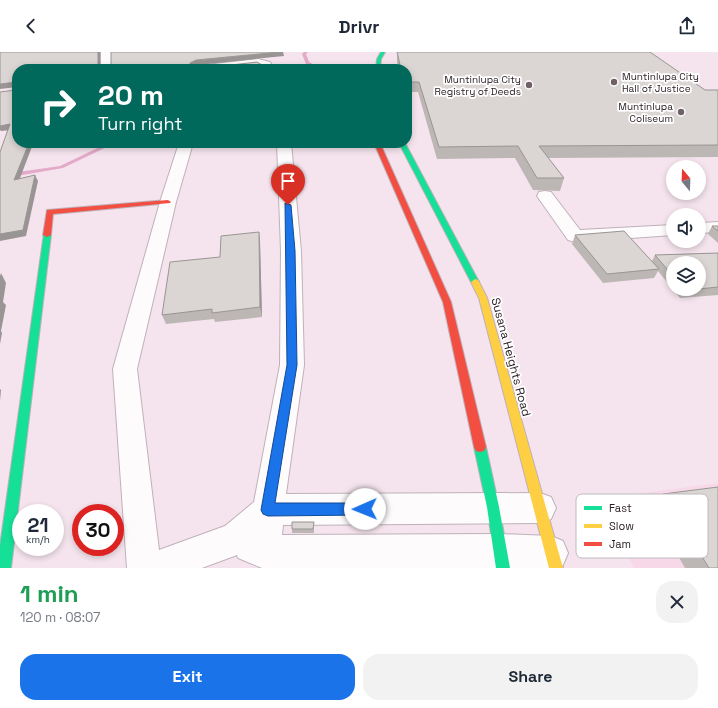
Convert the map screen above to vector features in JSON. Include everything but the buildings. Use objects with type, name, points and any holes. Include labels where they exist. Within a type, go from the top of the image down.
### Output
[{"type":"main road","points":[[378,64],[379,59],[383,52]]},
{"type":"main road","points":[[380,148],[448,302],[493,507],[501,559]]},
{"type":"main road","name":"Susana Heights Road","points":[[405,148],[483,298],[553,560]]},
{"type":"main road","points":[[4,568],[50,212],[168,202]]},
{"type":"street","points":[[106,52],[106,64]]},
{"type":"street","points":[[241,64],[258,62],[266,64]]},
{"type":"street","points":[[144,568],[126,370],[168,202],[184,148]]},
{"type":"street","points":[[264,552],[268,510],[292,365],[291,251],[284,148]]},
{"type":"street","points":[[545,196],[575,236],[666,230]]},
{"type":"street","points":[[706,228],[718,227]]},
{"type":"street","points":[[157,568],[235,539],[268,510],[493,507],[540,508]]},
{"type":"street","points":[[235,539],[264,552],[553,560]]},
{"type":"shaded area","points":[[718,483],[718,568],[634,568],[629,558],[708,558],[708,494],[636,494]]},
{"type":"waterway","points":[[306,52],[304,54],[307,63],[309,64]]},
{"type":"waterway","points":[[0,175],[11,175],[61,167],[101,148]]},
{"type":"traffic: fast","points":[[378,64],[379,59],[383,52]]},
{"type":"traffic: fast","points":[[405,148],[475,282]]},
{"type":"traffic: fast","points":[[4,568],[47,235]]},
{"type":"traffic: fast","points":[[480,447],[493,507],[503,568]]},
{"type":"traffic: slow","points":[[475,282],[483,298],[556,568]]},
{"type":"traffic: jam","points":[[379,148],[447,302],[480,447]]},
{"type":"traffic: jam","points":[[47,235],[50,212],[168,202]]},
{"type":"place","name":"Muntinlupa City Hall of Justice","points":[[614,82]]},
{"type":"place","name":"Muntinlupa City Registry of Deeds","points":[[529,85]]},
{"type":"place","name":"Muntinlupa Coliseum","points":[[681,112]]},
{"type":"route","points":[[288,205],[291,251],[292,365],[268,510],[365,509]]}]
